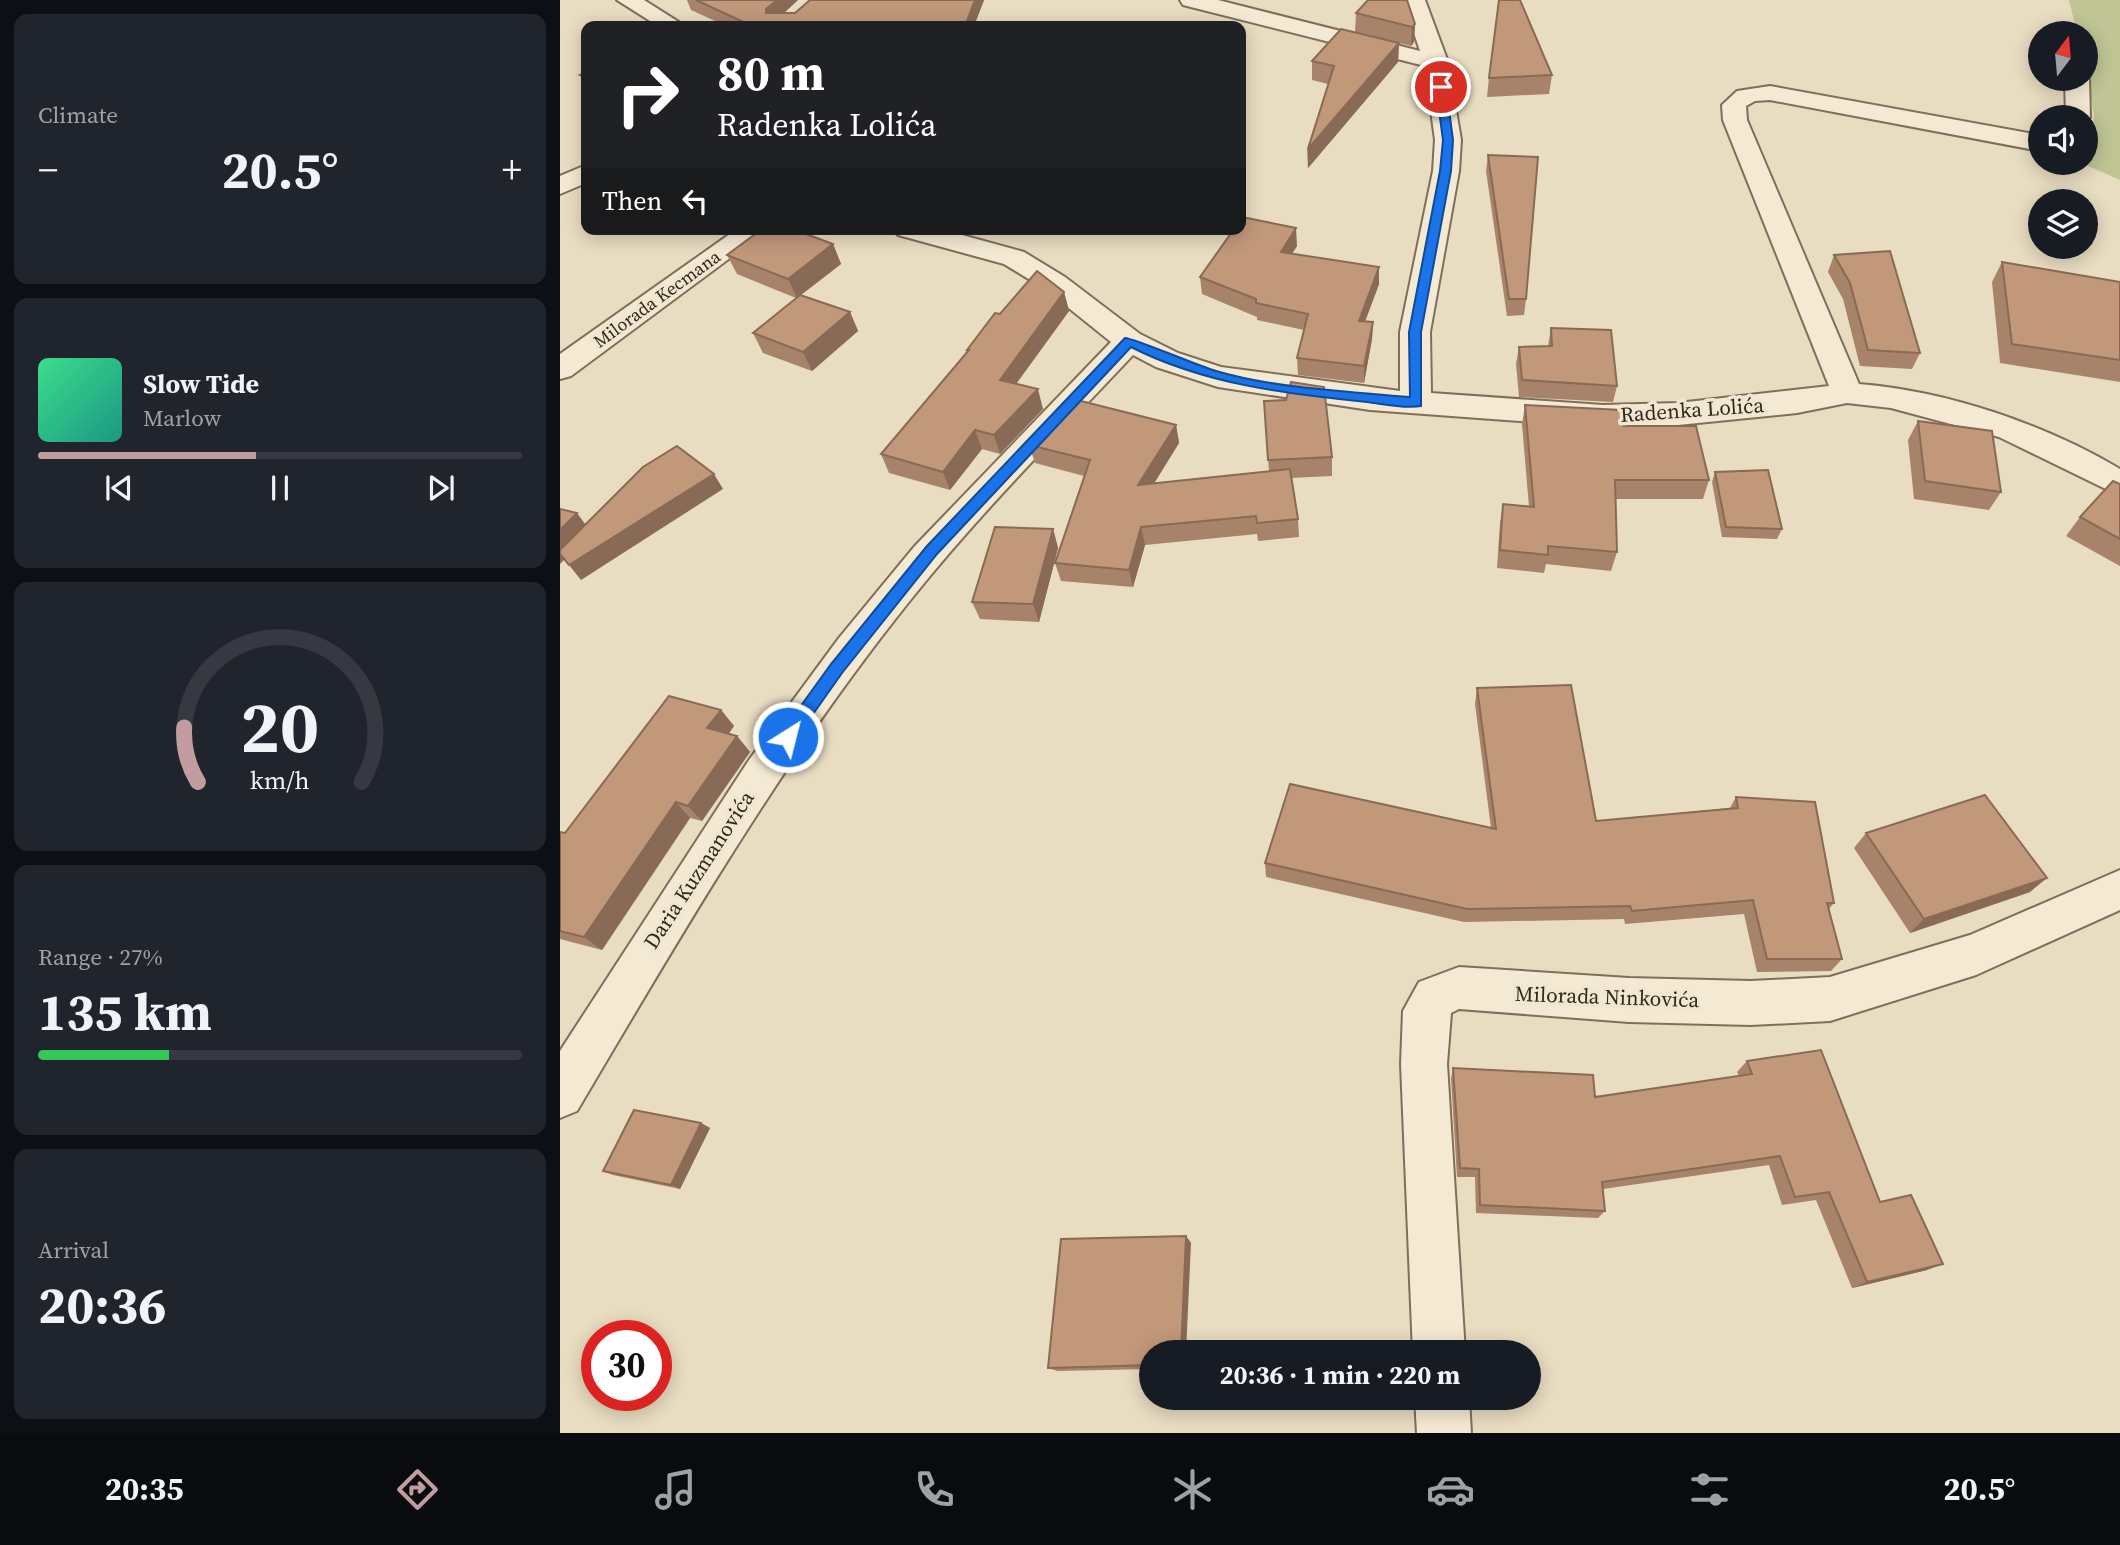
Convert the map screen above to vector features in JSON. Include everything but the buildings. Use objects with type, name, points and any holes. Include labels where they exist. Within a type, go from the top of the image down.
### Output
[{"type":"street","points":[[628,0],[665,21]]},
{"type":"street","points":[[1191,0],[1436,62]]},
{"type":"street","points":[[1414,0],[1436,62],[1448,140],[1446,171],[1415,332],[1416,402]]},
{"type":"street","points":[[1847,393],[1735,120],[1734,105],[1740,98],[1752,93],[1770,93],[2028,141]]},
{"type":"street","points":[[560,186],[581,176]]},
{"type":"street","name":"Milorada Kecmana","points":[[560,369],[747,235]]},
{"type":"street","name":"Radenka Lolića","points":[[930,235],[1014,258],[1055,283],[1129,341],[1167,360],[1218,377],[1325,394],[1603,416],[1691,412],[1847,393],[1891,397],[1930,405],[2010,429],[2058,449],[2120,484]]},
{"type":"street","name":"Daria Kuzmanovića","points":[[560,1094],[692,877],[837,669],[949,531],[1129,341]]},
{"type":"street","name":"Milorada Ninkovića","points":[[1439,1340],[1424,1065],[1426,1011],[1435,997],[1459,988],[1629,1000],[1751,1003],[1830,999],[1976,954],[2120,889]]},
{"type":"street","points":[[1443,1410],[1444,1433]]},
{"type":"green space","points":[[2069,0],[2120,0],[2120,180],[2098,170],[2098,105],[2092,105],[2090,91],[2098,91],[2098,21],[2074,21]]},
{"type":"route","points":[[788,737],[837,669],[932,550],[1129,341],[1167,360],[1218,377],[1325,394],[1416,402],[1415,332],[1446,171],[1448,140],[1441,87]]}]
